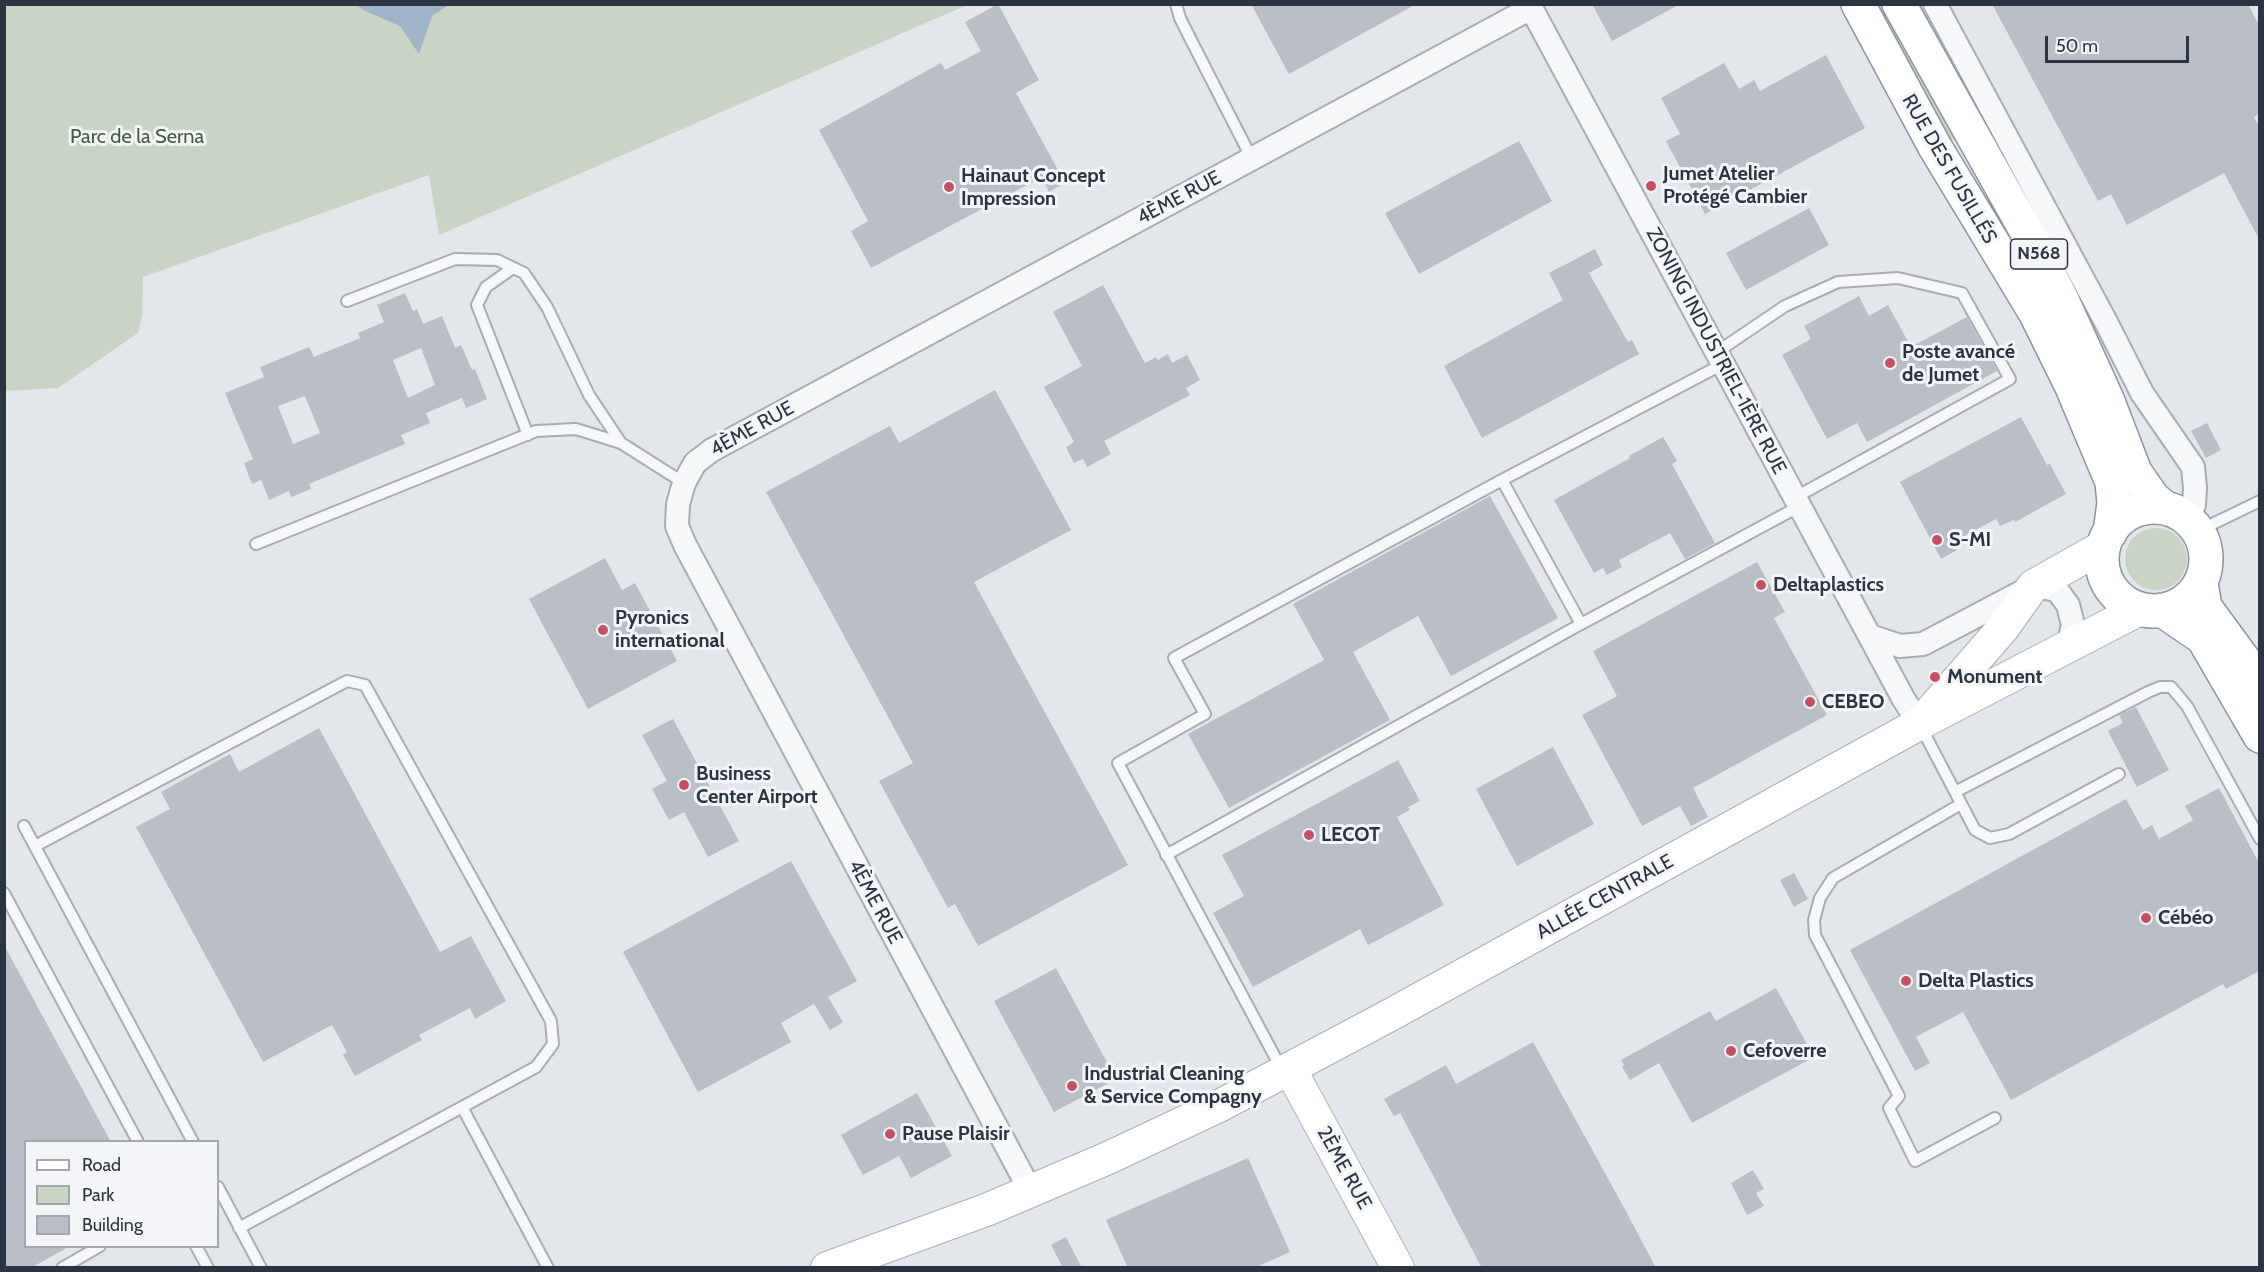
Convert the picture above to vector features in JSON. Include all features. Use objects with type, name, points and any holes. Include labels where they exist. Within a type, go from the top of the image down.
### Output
[{"type":"highway","name":"RUE DES FUSILLÉS","points":[[1858,4],[1935,147],[2036,314],[2072,387],[2112,482],[2114,503],[2107,539]]},
{"type":"highway","name":"RUE DES FUSILLÉS","points":[[1899,4],[2053,281],[2107,399],[2135,472],[2153,498],[2184,519]]},
{"type":"highway","points":[[2107,539],[2118,523],[2133,512],[2152,507],[2184,519]]},
{"type":"highway","name":"N568","points":[[2184,519],[2205,548],[2206,566],[2201,583],[2205,607],[2255,675]]},
{"type":"highway","name":"N568","points":[[2107,539],[2103,562],[2106,577],[2114,591],[2125,602],[2151,610],[2203,638],[2259,736]]},
{"type":"highway","points":[[2151,610],[2177,606],[2191,596],[2201,583]]},
{"type":"street","points":[[1935,4],[2142,393],[2193,467],[2194,505],[2184,519]]},
{"type":"street","name":"4ÈME RUE","points":[[1030,1190],[685,545],[677,526],[678,504],[684,483],[696,463],[712,450],[1252,159],[1530,6]]},
{"type":"street","name":"ZONING INDUSTRIEL-1ÈRE RUE","points":[[1530,6],[1919,724]]},
{"type":"street","points":[[1870,636],[1900,646],[1923,644],[2033,586],[2107,539]]},
{"type":"street","points":[[2033,586],[2057,590],[2068,605],[2073,625],[2068,647]]},
{"type":"street","points":[[1919,724],[2003,628],[2033,586]]},
{"type":"street","name":"ALLÉE CENTRALE","points":[[1030,1190],[1108,1158],[1287,1071],[1919,724],[2068,647],[2151,610]]},
{"type":"street","name":"2ÈME RUE","points":[[1287,1071],[1398,1268]]},
{"type":"street","points":[[829,1267],[986,1210],[1030,1190]]},
{"type":"lane","points":[[1176,4],[1185,28],[1252,159]]},
{"type":"lane","points":[[348,301],[455,260],[497,260],[524,273],[547,307],[589,395],[621,443]]},
{"type":"lane","points":[[513,268],[486,287],[477,305],[528,435]]},
{"type":"lane","points":[[1166,855],[1798,502],[2010,379],[1962,293],[1898,278],[1838,282],[1785,306],[1720,358],[1502,480],[1174,658],[1205,714],[1118,763],[1166,855],[1287,1071]]},
{"type":"lane","points":[[256,544],[536,431],[576,429],[621,443],[684,483]]},
{"type":"lane","points":[[1502,480],[1581,624]]},
{"type":"lane","points":[[2184,519],[2259,501]]},
{"type":"lane","points":[[35,846],[346,681],[365,685],[551,1021],[553,1044],[536,1067],[239,1228]]},
{"type":"lane","points":[[1955,792],[2148,692],[2160,687],[2171,687],[2187,706],[2259,839]]},
{"type":"lane","points":[[1919,724],[1975,830],[1990,838],[2009,834],[2119,774]]},
{"type":"lane","points":[[1961,804],[1833,878],[1820,898],[1814,920],[1815,935],[1899,1096],[1889,1108],[1915,1161],[1995,1118]]},
{"type":"lane","points":[[24,826],[192,1140]]},
{"type":"lane","points":[[4,893],[137,1140]]},
{"type":"lane","points":[[462,1107],[548,1268]]},
{"type":"lane","points":[[219,1189],[261,1268]]},
{"type":"lane","points":[[62,1268],[97,1248]]},
{"type":"lane","points":[[197,1248],[208,1268]]},
{"type":"green space","name":"Parc de la Serna","points":[[5,5],[967,5],[439,235],[429,175],[143,277],[142,316],[138,333],[58,388],[5,391]]},
{"type":"green space","points":[[1872,5],[1884,5],[1956,137],[1947,142]]},
{"type":"green space","points":[[2156,528],[2178,537],[2187,559],[2178,581],[2156,590],[2134,581],[2125,559],[2134,537]]},
{"type":"water","points":[[356,5],[449,5],[432,16],[419,54],[400,26]]},
{"type":"building","points":[[998,4],[1039,80],[1016,93],[1065,183],[1049,192],[1042,177],[871,268],[851,231],[868,221],[819,130],[941,63],[945,70],[981,51],[965,22]]},
{"type":"building","points":[[1251,4],[1416,4],[1289,74]]},
{"type":"building","points":[[1592,4],[1680,4],[1612,41]]},
{"type":"building","points":[[1992,4],[2248,4],[2259,25],[2259,114],[2254,117],[2259,127],[2259,239],[2224,173],[2127,225],[2111,194],[2098,201]]},
{"type":"building","points":[[1826,55],[1865,128],[1705,214],[1666,141],[1680,134],[1661,98],[1724,63],[1739,89],[1754,80],[1760,91]]},
{"type":"building","points":[[1519,141],[1552,201],[1419,274],[1385,213]]},
{"type":"building","points":[[1809,208],[1829,245],[1746,290],[1726,253]]},
{"type":"building","points":[[1595,249],[1603,265],[1589,273],[1628,342],[1632,340],[1639,354],[1482,438],[1444,366],[1563,300],[1549,273]]},
{"type":"building","points":[[1103,285],[1145,363],[1156,357],[1158,360],[1168,354],[1172,363],[1187,355],[1200,380],[1186,388],[1190,395],[1104,441],[1111,454],[1087,467],[1083,459],[1074,463],[1066,447],[1074,442],[1044,387],[1082,366],[1053,312]]},
{"type":"building","points":[[405,293],[413,311],[417,309],[423,324],[442,316],[455,348],[461,345],[472,370],[475,369],[487,399],[466,408],[462,398],[426,413],[430,423],[401,435],[405,444],[309,484],[311,489],[291,497],[289,491],[269,500],[261,480],[252,484],[244,463],[253,459],[225,393],[264,377],[260,367],[309,347],[314,357],[360,338],[358,333],[384,322],[377,305]],"holes":[[[421,348],[435,385],[408,398],[393,360]],[[305,396],[320,433],[293,444],[278,406]]]},
{"type":"building","name":"Poste avancé de Jumet","points":[[1859,296],[1869,316],[1888,305],[1911,347],[1967,317],[1997,371],[1867,442],[1857,423],[1827,439],[1782,355],[1811,339],[1804,326]]},
{"type":"building","points":[[995,390],[1071,530],[974,582],[1128,865],[978,946],[955,904],[948,908],[879,781],[913,763],[766,492],[890,426],[899,443]]},
{"type":"building","points":[[2021,417],[2066,494],[2015,522],[2014,520],[2000,526],[1996,519],[1953,542],[1957,550],[1941,559],[1900,482]]},
{"type":"building","points":[[2207,423],[2221,450],[2206,458],[2191,431]]},
{"type":"building","points":[[1663,437],[1677,461],[1672,464],[1715,543],[1685,559],[1670,533],[1619,560],[1622,567],[1607,575],[1603,568],[1594,573],[1554,500]]},
{"type":"building","points":[[1490,496],[1558,618],[1451,676],[1418,616],[1353,652],[1390,720],[1229,808],[1188,734],[1324,660],[1293,604]]},
{"type":"building","name":"Pyronics international","points":[[605,558],[622,590],[635,583],[677,661],[588,709],[529,599]]},
{"type":"building","points":[[1757,562],[1785,612],[1774,618],[1827,715],[1693,788],[1708,817],[1691,826],[1680,806],[1642,826],[1582,715],[1617,696],[1593,651]]},
{"type":"building","points":[[2136,707],[2169,770],[2137,787],[2108,731],[2123,723],[2119,715]]},
{"type":"building","name":"Business Center Airport","points":[[673,719],[739,841],[708,857],[684,812],[669,820],[652,789],[667,781],[642,735]]},
{"type":"building","points":[[319,728],[440,952],[471,936],[506,1001],[475,1019],[470,1008],[419,1035],[422,1040],[355,1076],[343,1055],[347,1052],[332,1025],[263,1062],[136,827],[170,809],[161,792],[230,754],[239,772]]},
{"type":"building","points":[[1553,747],[1594,824],[1517,866],[1476,789]]},
{"type":"building","points":[[1398,760],[1420,801],[1408,807],[1410,810],[1397,817],[1444,905],[1368,945],[1360,929],[1253,987],[1213,913],[1244,896],[1222,855]]},
{"type":"building","points":[[2219,788],[2259,863],[2259,971],[2226,989],[2223,984],[2011,1100],[1963,1012],[1916,1037],[1930,1063],[1915,1071],[1850,950],[2126,799],[2143,830],[2152,825],[2159,839],[2193,820],[2185,806]]},
{"type":"building","points":[[791,861],[857,981],[828,997],[843,1022],[830,1030],[814,1004],[781,1023],[791,1042],[698,1092],[623,952]]},
{"type":"building","points":[[1794,873],[1808,899],[1794,907],[1780,880]]},
{"type":"building","points":[[4,945],[110,1140],[24,1140],[24,1248],[66,1248],[31,1268],[4,1268]]},
{"type":"building","points":[[1056,968],[1116,1079],[1054,1112],[994,1001]]},
{"type":"building","name":"Cefoverre","points":[[1776,988],[1814,1057],[1692,1123],[1659,1063],[1630,1080],[1622,1067],[1624,1065],[1621,1060],[1710,1011],[1716,1021]]},
{"type":"building","points":[[1533,1042],[1656,1268],[1482,1268],[1400,1113],[1394,1116],[1384,1099],[1446,1065],[1456,1084]]},
{"type":"building","name":"Pause Plaisir","points":[[917,1093],[952,1156],[911,1178],[899,1156],[863,1175],[841,1135]]},
{"type":"building","points":[[1248,1158],[1290,1252],[1254,1268],[1128,1268],[1106,1220]]},
{"type":"building","points":[[1753,1170],[1764,1189],[1756,1193],[1764,1206],[1747,1215],[1731,1183]]},
{"type":"building","points":[[1066,1237],[1082,1268],[1063,1268],[1051,1245]]},
{"type":"place","name":"Jumet Atelier Protégé Cambier","points":[[1651,186]]},
{"type":"place","name":"Hainaut Concept Impression","points":[[949,187]]},
{"type":"place","name":"Poste avancé de Jumet","points":[[1890,363]]},
{"type":"place","name":"S-MI","points":[[1937,540]]},
{"type":"place","name":"Deltaplastics","points":[[1761,585]]},
{"type":"place","name":"Pyronics international","points":[[603,630]]},
{"type":"place","name":"Monument","points":[[1935,677]]},
{"type":"place","name":"CEBEO","points":[[1810,702]]},
{"type":"place","name":"Business Center Airport","points":[[684,785]]},
{"type":"place","name":"LECOT","points":[[1309,835]]},
{"type":"place","name":"Cébéo","points":[[2146,918]]},
{"type":"place","name":"Delta Plastics","points":[[1906,981]]},
{"type":"place","name":"Cefoverre","points":[[1731,1051]]},
{"type":"place","name":"Industrial Cleaning & Service Compagny","points":[[1072,1086]]},
{"type":"place","name":"Pause Plaisir","points":[[890,1134]]}]
